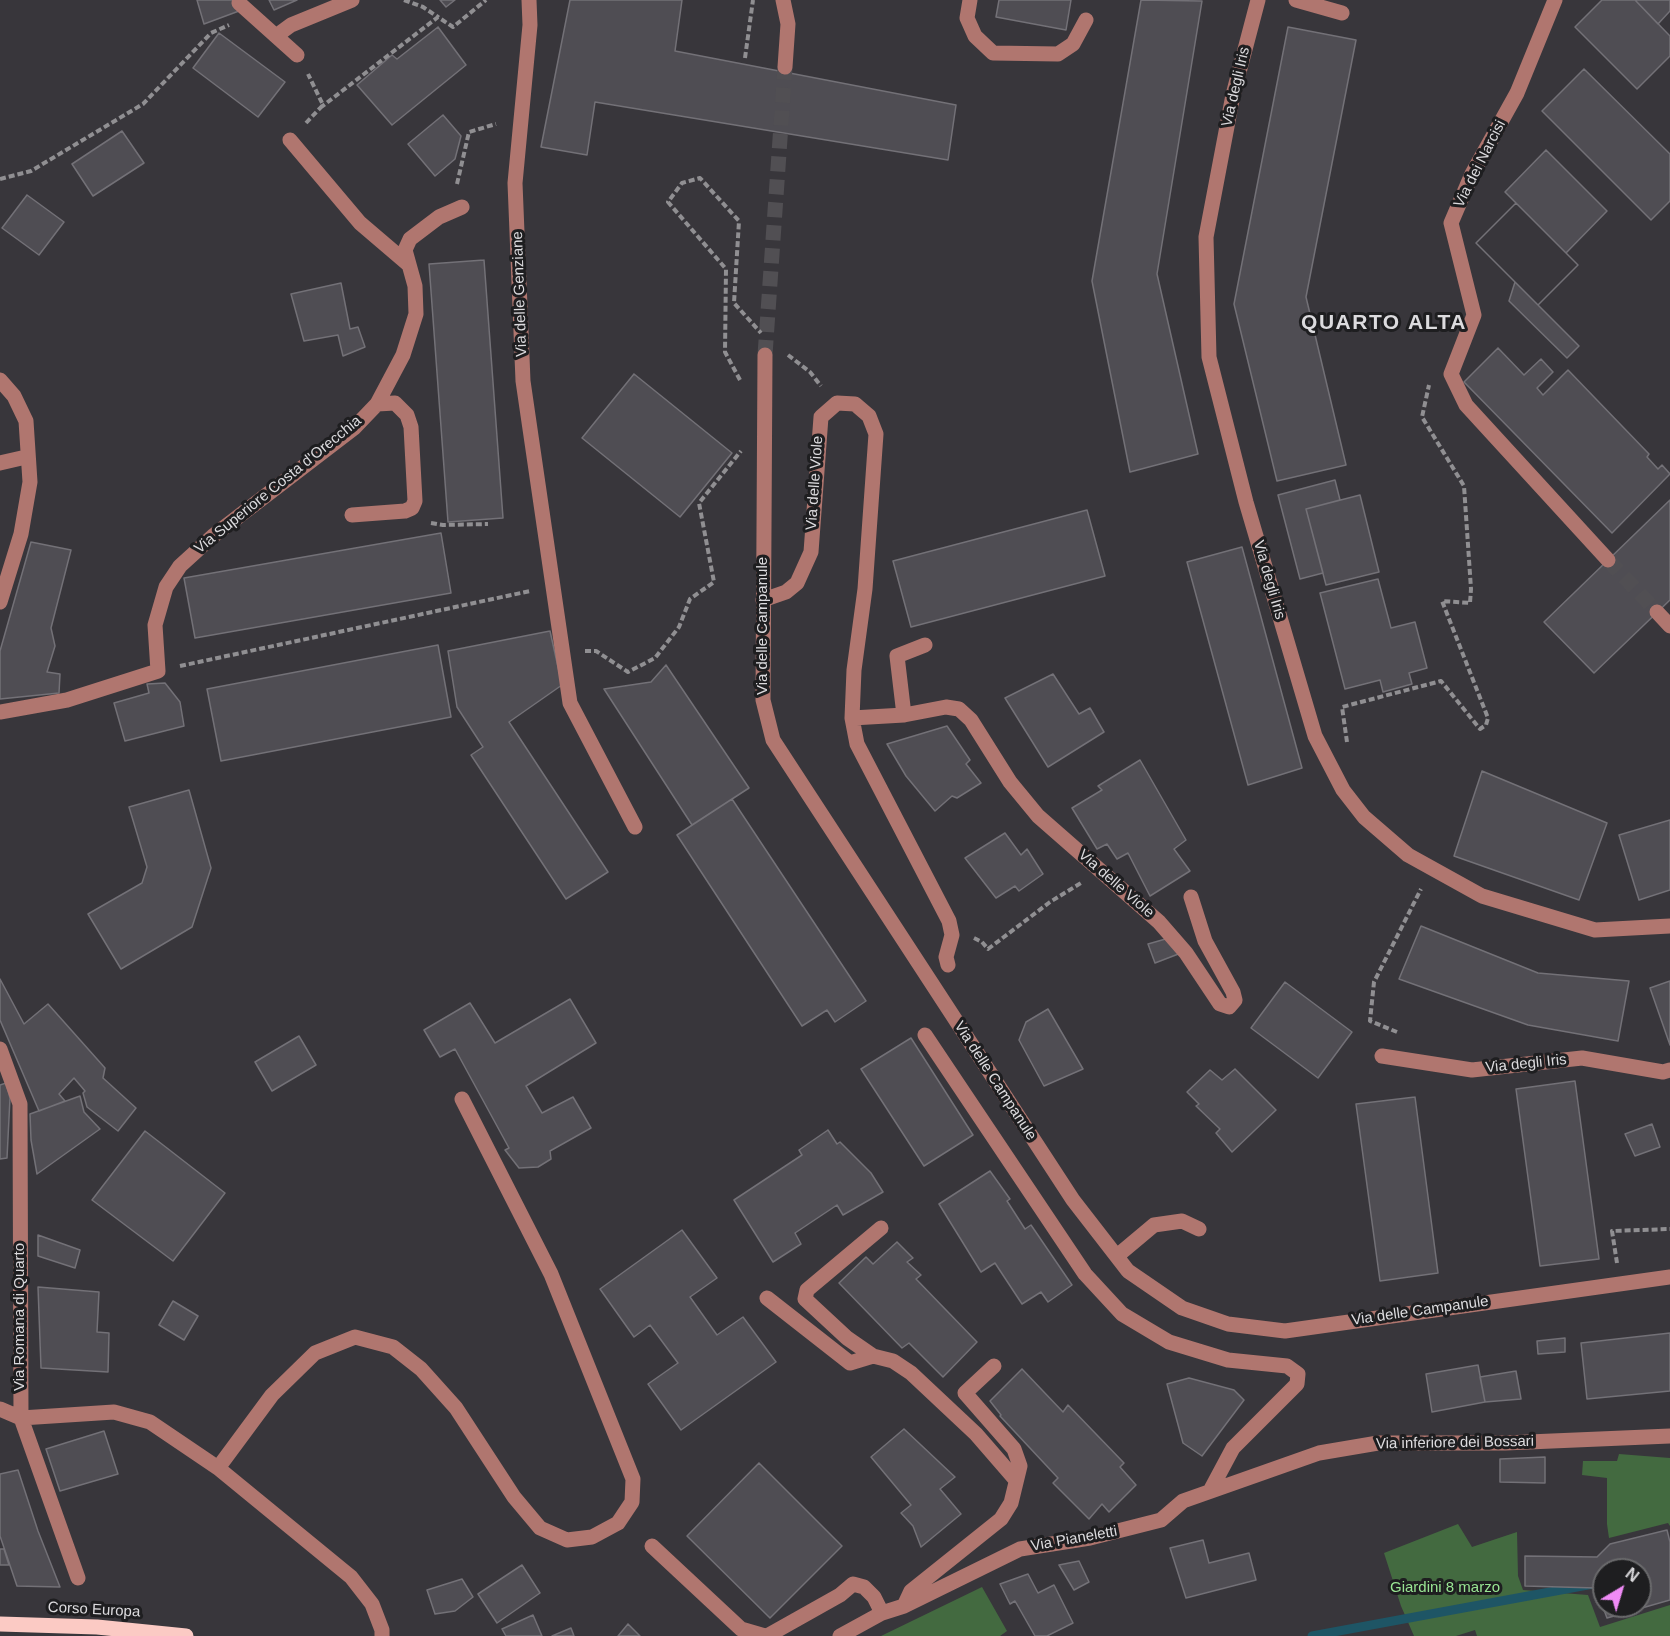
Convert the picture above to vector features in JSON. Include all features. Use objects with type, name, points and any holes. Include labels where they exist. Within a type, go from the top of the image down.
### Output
[{"type":"main road","name":"Corso Europa","points":[[0,1624],[97,1627],[186,1636]]},
{"type":"street","points":[[276,36],[291,25],[352,0]]},
{"type":"street","name":"Via delle Genziane","points":[[529,0],[530,25],[515,183],[523,381],[570,703],[635,827]]},
{"type":"street","points":[[783,0],[788,24],[785,68]]},
{"type":"street","points":[[970,0],[967,18],[975,36],[993,53],[1058,54],[1073,44],[1086,20]]},
{"type":"street","name":"Via degli Iris","points":[[1258,0],[1233,95],[1206,237],[1209,357],[1246,502],[1315,736],[1343,790],[1364,817],[1408,855],[1482,896],[1595,930],[1670,926]]},
{"type":"street","points":[[1296,0],[1342,13]]},
{"type":"street","name":"Via dei Narcisi","points":[[1555,0],[1517,93],[1472,174],[1450,222],[1474,315],[1451,374],[1466,405],[1608,560]]},
{"type":"street","points":[[239,3],[297,55]]},
{"type":"street","points":[[290,140],[360,223],[410,267]]},
{"type":"street","name":"Via Superiore Costa d'Orecchia","points":[[158,671],[155,625],[166,587],[180,566],[213,536],[354,428],[377,404],[403,355],[416,314],[415,286],[405,250],[416,232],[462,207]]},
{"type":"street","name":"Via delle Campanule","points":[[765,355],[763,700],[772,740],[1073,1200],[1128,1271],[1182,1308],[1228,1324],[1285,1331],[1670,1278]]},
{"type":"street","points":[[0,380],[14,396],[26,421],[26,457],[30,482],[21,534],[0,602]]},
{"type":"street","points":[[352,515],[412,508],[415,501],[411,427],[407,414],[395,403],[377,404]]},
{"type":"street","points":[[828,409],[837,404],[855,404],[869,416],[876,434],[865,589],[854,670],[852,718],[857,744],[949,921],[952,935],[946,957],[948,965]]},
{"type":"street","name":"Via delle Viole","points":[[763,600],[786,592],[797,583],[811,552],[819,428],[821,417],[828,409]]},
{"type":"street","points":[[0,463],[26,457]]},
{"type":"street","points":[[1657,612],[1670,626]]},
{"type":"street","points":[[904,715],[897,656],[925,645]]},
{"type":"street","points":[[0,712],[67,700],[158,671]]},
{"type":"street","name":"Via delle Viole","points":[[852,718],[904,715],[946,707],[959,709],[971,720],[1010,782],[1038,816],[1170,933],[1220,1004],[1229,1007],[1236,1000],[1205,941],[1191,897]]},
{"type":"street","points":[[925,1035],[1085,1274],[1122,1314],[1169,1342],[1228,1360],[1287,1366],[1298,1374],[1297,1384],[1233,1448],[1210,1491]]},
{"type":"street","name":"Via Romana di Quarto","points":[[0,1049],[20,1104],[21,1418],[78,1578]]},
{"type":"street","name":"Via degli Iris","points":[[1382,1056],[1472,1070],[1582,1058],[1663,1072],[1670,1070]]},
{"type":"street","points":[[219,1468],[272,1395],[315,1353],[355,1337],[393,1347],[421,1369],[456,1407],[514,1497],[540,1528],[567,1540],[592,1538],[618,1523],[628,1509],[632,1502],[633,1479],[555,1284],[462,1099]]},
{"type":"street","points":[[1117,1256],[1154,1226],[1182,1221],[1200,1229]]},
{"type":"street","points":[[881,1228],[807,1290],[805,1299],[848,1338],[873,1356],[893,1361],[911,1373],[976,1434],[1015,1479]]},
{"type":"street","points":[[766,1298],[850,1363],[873,1356]]},
{"type":"street","points":[[903,1606],[911,1591],[934,1570],[1001,1519],[1011,1503],[1020,1466],[1014,1449],[965,1393],[994,1366]]},
{"type":"street","points":[[0,1409],[21,1418],[114,1412],[150,1422],[219,1468],[351,1577],[372,1604],[382,1636]]},
{"type":"street","name":"Via inferiore dei Bossari","points":[[1210,1491],[1318,1454],[1378,1443],[1505,1443],[1670,1436]]},
{"type":"street","name":"Via Pianeletti","points":[[840,1636],[882,1613],[903,1606],[1020,1549],[1140,1527],[1161,1520],[1183,1501],[1210,1491]]},
{"type":"street","points":[[652,1546],[741,1629],[766,1636],[840,1595],[853,1584],[864,1587],[874,1597],[882,1613]]},
{"type":"path","points":[[404,0],[423,7],[453,27],[486,0]]},
{"type":"path","points":[[745,58],[753,0]]},
{"type":"path","points":[[0,179],[31,171],[143,104],[211,33],[251,15]]},
{"type":"path","points":[[290,140],[320,108],[438,17]]},
{"type":"path","points":[[297,55],[323,105],[320,108]]},
{"type":"path","points":[[458,183],[469,132],[520,116]]},
{"type":"path","points":[[740,391],[740,379],[725,352],[726,269],[668,202],[682,183],[700,178],[739,221],[734,303],[749,322],[767,338]]},
{"type":"path","points":[[784,352],[820,383],[828,409]]},
{"type":"path","points":[[562,653],[596,651],[628,672],[655,658],[679,627],[690,599],[714,582],[699,503],[741,451],[741,439]]},
{"type":"path","points":[[412,508],[428,522],[442,525],[488,524]]},
{"type":"path","points":[[158,671],[552,586]]},
{"type":"path","points":[[1345,731],[1342,707],[1441,681],[1480,729],[1486,725],[1488,718],[1442,601],[1470,603],[1471,589]]},
{"type":"path","points":[[1401,1034],[1370,1021],[1374,982],[1431,868]]},
{"type":"path","points":[[952,935],[982,942],[988,950],[1050,902],[1101,871]]},
{"type":"path","points":[[1620,1284],[1612,1231],[1670,1229]]},
{"type":"green space","points":[[1619,1454],[1670,1458],[1670,1526],[1668,1523],[1609,1538],[1607,1478],[1582,1475],[1583,1461],[1617,1461]]},
{"type":"green space","name":"Giardini 8 marzo","points":[[1458,1524],[1472,1547],[1517,1532],[1518,1576],[1523,1590],[1588,1595],[1592,1606],[1592,1618],[1597,1618],[1600,1627],[1629,1618],[1652,1618],[1652,1611],[1670,1605],[1670,1636],[1477,1636],[1475,1630],[1456,1636],[1414,1636],[1401,1606],[1384,1553]]},
{"type":"green space","points":[[982,1587],[1007,1631],[1000,1636],[881,1636]]},
{"type":"building","points":[[197,0],[237,0],[239,11],[204,24]]},
{"type":"building","points":[[269,0],[297,0],[274,10]]},
{"type":"building","points":[[440,0],[455,0],[446,7]]},
{"type":"building","points":[[570,0],[682,0],[675,51],[956,105],[948,160],[595,102],[587,155],[541,147]]},
{"type":"building","points":[[999,0],[1071,0],[1066,30],[996,17]]},
{"type":"building","points":[[1141,0],[1202,1],[1157,274],[1198,454],[1130,472],[1092,281]]},
{"type":"building","points":[[1602,0],[1635,0],[1670,36],[1670,56],[1637,89],[1575,27]]},
{"type":"building","points":[[1635,0],[1670,0],[1670,11],[1658,24]]},
{"type":"building","points":[[438,27],[466,65],[392,125],[357,85],[392,55],[397,59]]},
{"type":"building","points":[[1288,27],[1356,40],[1306,297],[1346,465],[1277,481],[1234,304]]},
{"type":"building","points":[[219,33],[285,82],[258,117],[193,68]]},
{"type":"building","points":[[1584,69],[1670,154],[1670,201],[1651,220],[1542,111]]},
{"type":"building","points":[[443,115],[461,136],[455,159],[435,176],[408,144]]},
{"type":"building","points":[[122,131],[144,163],[93,196],[72,164]]},
{"type":"building","points":[[1546,150],[1607,211],[1566,253],[1505,192]]},
{"type":"building","points":[[27,195],[64,222],[39,255],[2,228]]},
{"type":"building","points":[[1516,203],[1578,265],[1538,305],[1476,243]]},
{"type":"building","points":[[1516,203],[1578,265],[1538,305],[1579,346],[1567,358],[1509,301],[1515,282],[1476,243]]},
{"type":"building","points":[[484,260],[503,518],[448,522],[429,264]]},
{"type":"building","points":[[341,283],[350,329],[358,327],[365,347],[343,356],[338,335],[304,341],[291,294]]},
{"type":"building","points":[[1498,348],[1524,375],[1541,359],[1553,372],[1537,388],[1543,395],[1568,370],[1649,454],[1647,457],[1658,469],[1662,465],[1670,474],[1612,533],[1464,382]]},
{"type":"building","points":[[634,374],[732,453],[680,517],[582,438]]},
{"type":"building","points":[[1335,480],[1340,500],[1306,509],[1323,573],[1300,579],[1278,495]]},
{"type":"building","points":[[1360,495],[1379,572],[1326,585],[1306,509]]},
{"type":"building","points":[[1670,500],[1670,600],[1594,673],[1544,622]]},
{"type":"building","points":[[1087,510],[1105,576],[911,627],[893,561]]},
{"type":"building","points":[[441,533],[451,593],[195,638],[184,578]]},
{"type":"building","points":[[31,542],[71,550],[51,628],[55,646],[47,672],[60,674],[59,693],[0,699],[0,651]]},
{"type":"building","points":[[1242,547],[1302,768],[1248,785],[1187,562]]},
{"type":"building","points":[[1378,579],[1391,628],[1415,622],[1427,668],[1409,673],[1412,684],[1383,692],[1380,680],[1345,689],[1320,593]]},
{"type":"building","points":[[550,631],[562,685],[509,722],[608,872],[566,899],[471,755],[483,747],[457,707],[448,651]]},
{"type":"building","points":[[438,645],[451,717],[221,761],[207,689]]},
{"type":"building","points":[[666,665],[749,788],[692,825],[604,689],[651,682]]},
{"type":"building","points":[[1053,674],[1079,714],[1090,708],[1104,732],[1048,767],[1005,698]]},
{"type":"building","points":[[165,683],[180,702],[184,726],[125,741],[114,703],[149,693],[147,684]]},
{"type":"building","points":[[947,726],[970,760],[966,764],[981,783],[957,798],[952,796],[935,811],[906,776],[887,744]]},
{"type":"building","points":[[1140,760],[1186,840],[1174,849],[1190,871],[1150,896],[1128,853],[1117,859],[1107,844],[1097,849],[1072,808],[1102,790],[1098,786]]},
{"type":"building","points":[[1482,771],[1607,823],[1579,900],[1454,856]]},
{"type":"building","points":[[189,790],[211,868],[192,927],[121,969],[88,914],[142,883],[147,867],[129,807]]},
{"type":"building","points":[[732,799],[866,1001],[835,1022],[827,1010],[802,1026],[677,835]]},
{"type":"building","points":[[1670,820],[1670,890],[1639,900],[1619,835]]},
{"type":"building","points":[[1005,833],[1021,855],[1027,849],[1043,874],[1019,891],[1015,886],[996,898],[965,858]]},
{"type":"building","points":[[1421,926],[1538,973],[1629,981],[1618,1041],[1528,1025],[1399,979]]},
{"type":"building","points":[[1169,938],[1181,953],[1155,963],[1148,944]]},
{"type":"building","points":[[0,979],[24,1024],[48,1004],[105,1068],[103,1078],[136,1108],[118,1131],[87,1107],[83,1093],[85,1091],[74,1078],[59,1094],[65,1101],[39,1111],[0,1020]]},
{"type":"building","points":[[1670,981],[1670,1045],[1650,988]]},
{"type":"building","points":[[1285,982],[1352,1032],[1318,1078],[1251,1028]]},
{"type":"building","points":[[570,999],[596,1043],[526,1086],[542,1113],[573,1097],[591,1128],[550,1151],[551,1159],[538,1167],[519,1168],[505,1150],[509,1148],[455,1049],[440,1057],[424,1030],[470,1003],[495,1043]]},
{"type":"building","points":[[1048,1009],[1083,1069],[1044,1086],[1019,1040],[1026,1022]]},
{"type":"building","points":[[299,1036],[316,1065],[272,1091],[255,1062]]},
{"type":"building","points":[[911,1038],[973,1135],[924,1166],[861,1069]]},
{"type":"building","points":[[1235,1069],[1276,1110],[1232,1152],[1216,1133],[1220,1129],[1196,1106],[1199,1104],[1187,1092],[1210,1070],[1222,1080]]},
{"type":"building","points":[[1575,1081],[1599,1259],[1540,1266],[1516,1089]]},
{"type":"building","points":[[6,1083],[10,1098],[7,1158],[0,1159],[0,1085]]},
{"type":"building","points":[[80,1096],[84,1112],[100,1129],[37,1174],[31,1140],[30,1114]]},
{"type":"building","points":[[1415,1097],[1438,1273],[1380,1281],[1356,1104]]},
{"type":"building","points":[[1652,1124],[1660,1147],[1635,1156],[1625,1134]]},
{"type":"building","points":[[828,1130],[837,1144],[840,1142],[871,1173],[883,1192],[843,1215],[837,1205],[795,1233],[801,1244],[773,1262],[734,1200],[802,1155],[799,1150]]},
{"type":"building","points":[[145,1131],[225,1193],[173,1261],[92,1200]]},
{"type":"building","points":[[990,1171],[1010,1199],[1007,1201],[1025,1229],[1031,1225],[1072,1285],[1048,1302],[1041,1292],[1022,1304],[995,1263],[981,1272],[939,1204]]},
{"type":"building","points":[[682,1230],[717,1278],[690,1297],[717,1335],[743,1317],[776,1362],[681,1430],[648,1384],[678,1363],[650,1325],[634,1337],[600,1289]]},
{"type":"building","points":[[38,1235],[80,1250],[75,1268],[38,1256]]},
{"type":"building","points":[[897,1242],[913,1258],[907,1262],[921,1275],[916,1279],[977,1342],[943,1377],[909,1343],[902,1348],[839,1283],[866,1257],[873,1264]]},
{"type":"building","points":[[38,1287],[99,1292],[97,1332],[109,1333],[108,1372],[41,1368]]},
{"type":"building","points":[[173,1301],[198,1316],[184,1340],[159,1325]]},
{"type":"building","points":[[1670,1333],[1670,1391],[1587,1399],[1581,1343]]},
{"type":"building","points":[[1565,1338],[1565,1352],[1538,1354],[1537,1341]]},
{"type":"building","points":[[1478,1365],[1485,1402],[1432,1412],[1426,1374]]},
{"type":"building","points":[[1022,1369],[1063,1412],[1068,1405],[1124,1463],[1120,1467],[1136,1485],[1109,1512],[1102,1504],[1089,1519],[1053,1483],[1058,1478],[1000,1416],[990,1401]]},
{"type":"building","points":[[1516,1371],[1521,1399],[1485,1402],[1480,1377]]},
{"type":"building","points":[[1189,1378],[1234,1390],[1244,1400],[1202,1456],[1183,1443],[1167,1384]]},
{"type":"building","points":[[904,1429],[955,1477],[940,1489],[961,1514],[921,1547],[913,1526],[901,1513],[911,1505],[871,1457]]},
{"type":"building","points":[[104,1431],[118,1474],[60,1491],[46,1449]]},
{"type":"building","points":[[1545,1457],[1545,1483],[1500,1482],[1500,1459]]},
{"type":"building","points":[[759,1463],[842,1546],[770,1618],[687,1536]]},
{"type":"building","points":[[18,1470],[60,1587],[17,1586],[0,1536],[0,1474]]},
{"type":"building","points":[[1667,1530],[1670,1542],[1670,1600],[1652,1605],[1652,1558],[1592,1558],[1592,1588],[1525,1586],[1525,1556],[1597,1557],[1610,1544]]},
{"type":"building","points":[[1203,1540],[1209,1563],[1249,1553],[1256,1580],[1186,1598],[1170,1548]]},
{"type":"building","points":[[0,1549],[4,1549],[9,1565],[0,1565]]},
{"type":"building","points":[[1079,1561],[1089,1582],[1074,1590],[1059,1565]]},
{"type":"building","points":[[522,1565],[540,1593],[497,1623],[478,1594]]},
{"type":"building","points":[[1028,1574],[1038,1593],[1054,1585],[1073,1623],[1047,1636],[1035,1636],[1015,1601],[1010,1604],[1000,1584]]},
{"type":"building","points":[[462,1579],[473,1597],[455,1611],[435,1614],[427,1590]]},
{"type":"building","points":[[533,1615],[542,1636],[506,1636],[502,1629]]},
{"type":"building","points":[[628,1624],[640,1636],[618,1636]]},
{"type":"building","points":[[571,1628],[574,1636],[552,1636]]},
{"type":"waterway","points":[[1312,1636],[1592,1584]]},
{"type":"tunnel","points":[[765,355],[785,67]]},
{"type":"tunnel","points":[[1608,560],[1657,612]]},
{"type":"district","name":"QUARTO ALTA","points":[[1384,323]]}]
